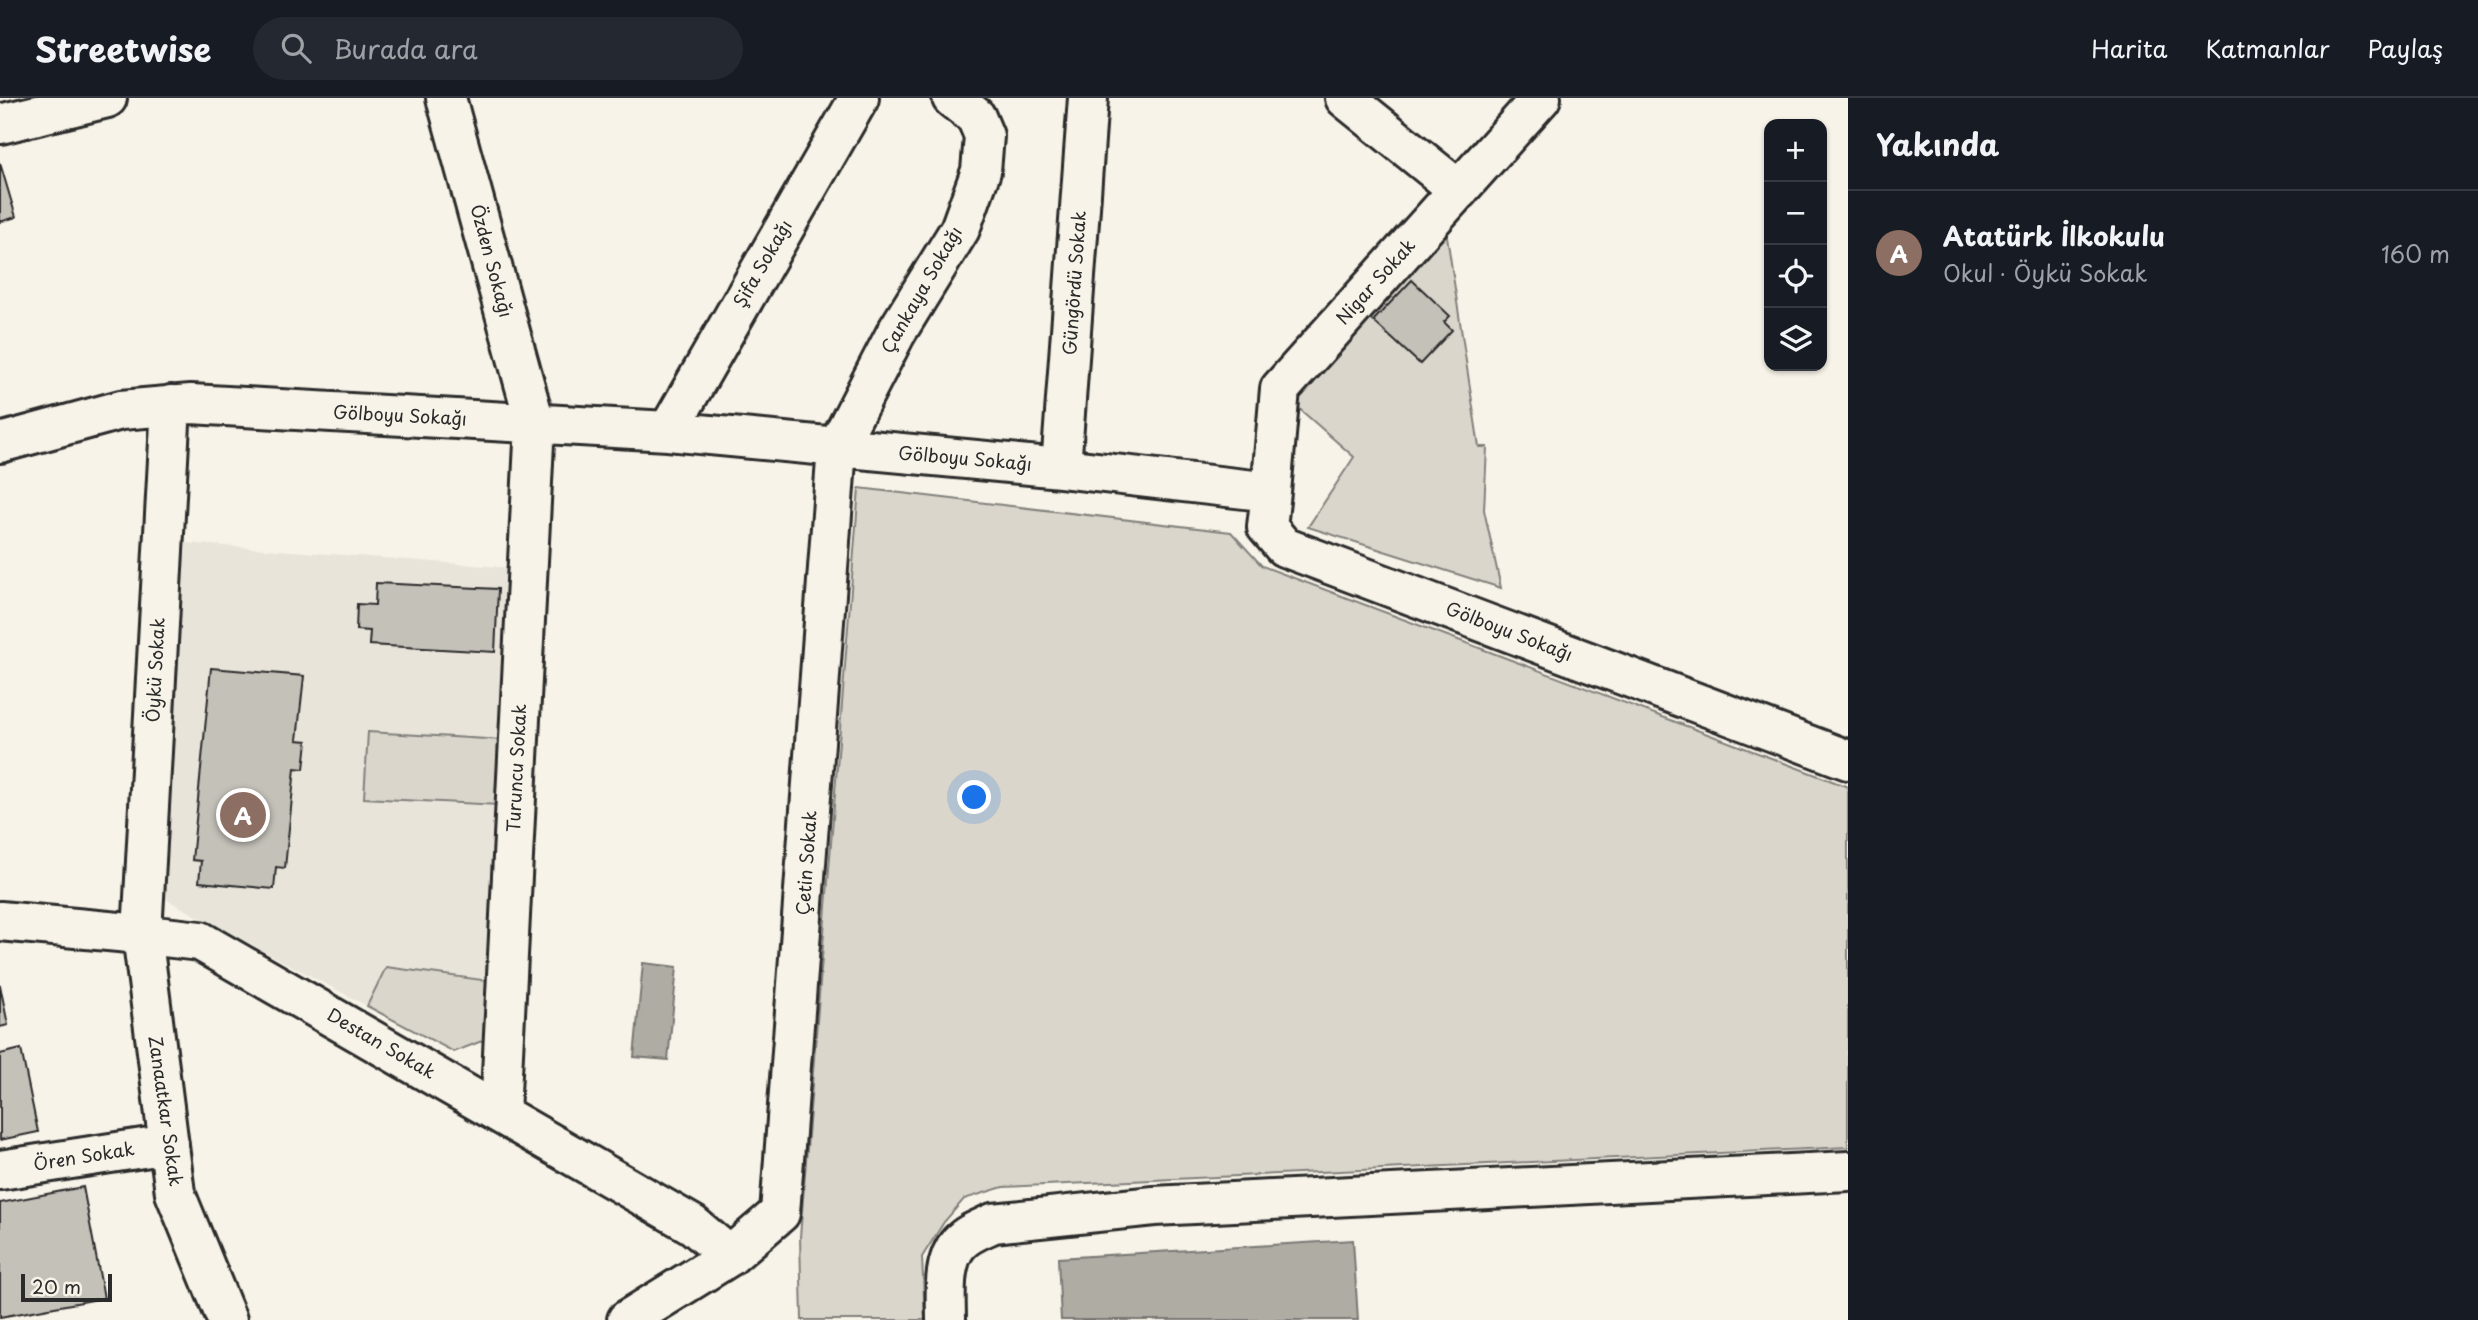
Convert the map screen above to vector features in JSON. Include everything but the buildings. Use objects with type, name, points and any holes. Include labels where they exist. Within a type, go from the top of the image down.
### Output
[{"type":"street","points":[[0,124],[107,98]]},
{"type":"street","name":"Özden Sokağı","points":[[446,98],[535,423]]},
{"type":"street","name":"Çankaya Sokağı","points":[[837,447],[896,332],[960,229],[982,171],[984,136],[976,117],[952,98]]},
{"type":"street","name":"Güngördü Sokak","points":[[1061,468],[1088,98]]},
{"type":"street","points":[[1345,98],[1459,190]]},
{"type":"street","name":"Nigar Sokak","points":[[1271,492],[1280,389],[1541,98]]},
{"type":"street","name":"Şifa Sokağı","points":[[668,430],[857,99]]},
{"type":"street","name":"Gölboyu Sokağı","points":[[0,443],[121,410],[191,404],[668,430],[1061,468],[1271,492],[1267,527],[1284,547],[1848,760]]},
{"type":"street","name":"Öykü Sokak","points":[[142,934],[171,405]]},
{"type":"street","name":"Turuncu Sokak","points":[[500,1113],[535,423]]},
{"type":"street","name":"Çetin Sokak","points":[[627,1320],[730,1256],[780,1213],[837,447]]},
{"type":"street","name":"Destan Sokak","points":[[0,922],[142,934],[200,942],[693,1225],[730,1256]]},
{"type":"street","name":"Zanaatkar Sokak","points":[[142,934],[175,1193],[227,1320]]},
{"type":"street","name":"Ören Sokak","points":[[0,1170],[169,1144]]},
{"type":"street","points":[[946,1320],[947,1271],[957,1244],[970,1233],[993,1223],[1154,1206],[1848,1171]]},
{"type":"shaded area","points":[[1445,223],[1479,447],[1487,447],[1484,510],[1501,588],[1308,527],[1354,457],[1287,398]]},
{"type":"shaded area","points":[[859,488],[1231,532],[1262,566],[1848,787],[1848,1147],[1003,1187],[964,1199],[944,1222],[922,1257],[925,1320],[802,1320],[800,1237]]},
{"type":"shaded area","points":[[173,542],[512,568],[487,1039],[454,1052],[152,892]]},
{"type":"shaded area","points":[[368,732],[503,740],[499,805],[364,798]]},
{"type":"shaded area","points":[[643,963],[677,967],[668,1060],[634,1057]]},
{"type":"shaded area","points":[[386,967],[490,981],[487,1039],[454,1052],[367,1006]]},
{"type":"shaded area","points":[[1353,1240],[1358,1320],[1061,1320],[1058,1258]]},
{"type":"place","name":"Atatürk İlkokulu","points":[[243,815]]}]
